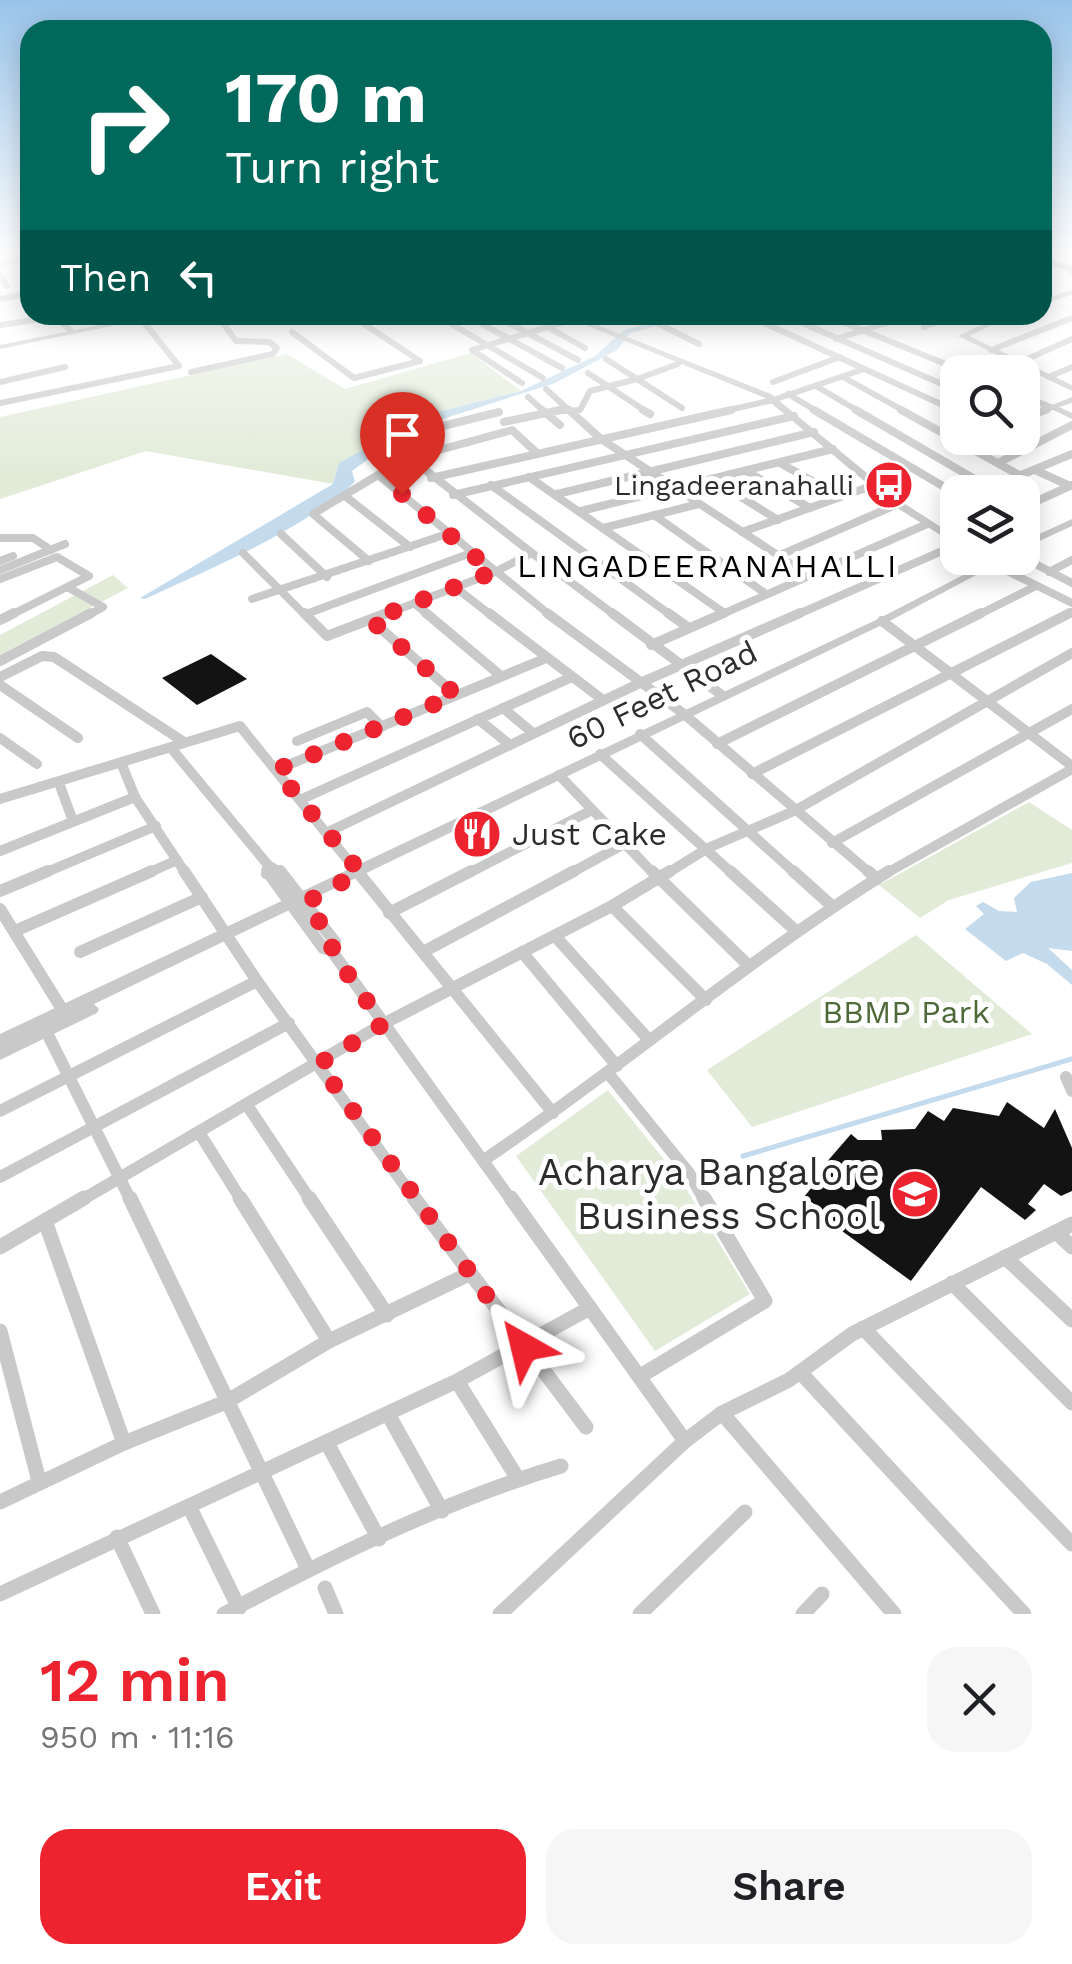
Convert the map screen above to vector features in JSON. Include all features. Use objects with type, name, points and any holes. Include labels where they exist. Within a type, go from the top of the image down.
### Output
[{"type":"street","points":[[65,325],[72,331]]},
{"type":"street","points":[[0,347],[102,325]]},
{"type":"street","points":[[0,403],[178,366],[146,325]]},
{"type":"street","points":[[191,372],[273,354],[277,348],[269,342],[236,341],[225,325]]},
{"type":"street","points":[[292,332],[354,378],[420,362],[366,325]]},
{"type":"street","points":[[454,325],[543,378]]},
{"type":"street","points":[[483,325],[562,368]]},
{"type":"street","points":[[515,325],[578,360]]},
{"type":"street","points":[[587,325],[773,400],[898,504],[940,532]]},
{"type":"street","points":[[663,325],[700,344]]},
{"type":"street","points":[[770,325],[940,404]]},
{"type":"street","points":[[809,325],[940,383]]},
{"type":"street","points":[[849,325],[940,362]]},
{"type":"street","points":[[816,346],[879,325]]},
{"type":"street","points":[[924,328],[930,325]]},
{"type":"street","points":[[984,325],[962,335],[1002,355]]},
{"type":"street","points":[[991,350],[1053,325]]},
{"type":"street","points":[[522,383],[472,350],[546,326],[585,348]]},
{"type":"street","points":[[1035,355],[1072,340]]},
{"type":"street","points":[[773,382],[840,356]]},
{"type":"street","points":[[606,359],[682,408]]},
{"type":"street","points":[[504,422],[567,408],[580,410],[590,391],[678,364]]},
{"type":"street","points":[[0,382],[65,367]]},
{"type":"street","points":[[1049,377],[1072,367]]},
{"type":"street","points":[[431,478],[773,400],[864,369]]},
{"type":"street","points":[[588,372],[650,414]]},
{"type":"street","points":[[1040,373],[1072,388]]},
{"type":"street","points":[[843,378],[940,432]]},
{"type":"street","points":[[816,386],[968,475]]},
{"type":"street","points":[[546,389],[600,439],[808,575]]},
{"type":"street","points":[[788,394],[940,488]]},
{"type":"street","points":[[528,397],[560,425]]},
{"type":"street","points":[[1040,411],[1072,400]]},
{"type":"street","points":[[1040,403],[1072,416]]},
{"type":"street","points":[[410,434],[495,408],[504,422],[537,452]]},
{"type":"street","points":[[454,495],[794,416]]},
{"type":"street","points":[[998,463],[1072,425]]},
{"type":"street","points":[[370,561],[312,514],[378,475],[512,430]]},
{"type":"street","points":[[557,494],[814,432]]},
{"type":"street","points":[[396,445],[431,478],[723,696]]},
{"type":"street","points":[[581,511],[833,450]]},
{"type":"street","points":[[1023,475],[1072,454]]},
{"type":"street","points":[[983,455],[1019,475]]},
{"type":"street","points":[[780,462],[839,496]]},
{"type":"street","points":[[745,470],[810,508]]},
{"type":"street","points":[[1034,470],[1071,486]]},
{"type":"street","points":[[378,475],[493,572],[684,714],[877,879]]},
{"type":"street","points":[[529,477],[723,612]]},
{"type":"street","points":[[712,479],[778,520]]},
{"type":"street","points":[[742,532],[876,484]]},
{"type":"street","points":[[491,485],[689,628]]},
{"type":"street","points":[[1040,500],[1071,486]]},
{"type":"street","points":[[345,496],[410,546]]},
{"type":"street","points":[[603,528],[699,504]]},
{"type":"street","points":[[778,556],[898,504]]},
{"type":"street","points":[[654,515],[766,594]]},
{"type":"street","points":[[1040,537],[1072,522]]},
{"type":"street","points":[[652,646],[927,524]]},
{"type":"street","points":[[252,599],[450,533]]},
{"type":"street","points":[[281,534],[327,577]]},
{"type":"street","points":[[0,538],[33,538],[50,550]]},
{"type":"street","points":[[0,570],[65,544]]},
{"type":"street","points":[[328,832],[640,683],[682,668],[940,552]]},
{"type":"street","points":[[243,553],[327,636],[532,553]]},
{"type":"street","points":[[306,614],[472,554]]},
{"type":"street","points":[[0,562],[13,556]]},
{"type":"street","points":[[0,579],[61,557],[89,576],[0,620]]},
{"type":"street","points":[[1049,572],[1072,560]]},
{"type":"street","points":[[1040,567],[1072,584]]},
{"type":"street","name":"60 Feet Road","points":[[0,1052],[43,1027],[356,873],[882,620],[965,575]]},
{"type":"street","points":[[1018,575],[1072,603]]},
{"type":"street","points":[[717,744],[1036,586]]},
{"type":"street","points":[[455,587],[603,700]]},
{"type":"street","points":[[0,660],[103,607],[69,588]]},
{"type":"street","points":[[414,603],[500,676]]},
{"type":"street","points":[[752,774],[1072,612]]},
{"type":"street","points":[[371,620],[456,695]]},
{"type":"street","points":[[484,1160],[706,1000],[794,930],[1072,768],[882,620]]},
{"type":"street","points":[[0,1248],[383,1024],[612,906],[708,848],[794,810],[1072,653]]},
{"type":"street","points":[[78,738],[0,681],[42,656],[54,657],[184,742]]},
{"type":"street","points":[[276,770],[544,658]]},
{"type":"street","points":[[302,799],[572,677]]},
{"type":"street","points":[[503,708],[533,733]]},
{"type":"street","points":[[832,843],[1072,709]]},
{"type":"street","points":[[298,742],[367,712],[382,727]]},
{"type":"street","points":[[478,719],[510,744]]},
{"type":"street","points":[[0,799],[240,726],[553,1113]]},
{"type":"street","points":[[640,734],[832,906]]},
{"type":"street","points":[[0,738],[37,764]]},
{"type":"street","points":[[170,748],[268,866],[266,874],[335,942],[331,950],[383,1024],[685,1440]]},
{"type":"street","points":[[600,754],[794,930]]},
{"type":"street","points":[[122,765],[135,797],[257,982],[469,1274],[586,1426]]},
{"type":"street","points":[[559,775],[749,966]]},
{"type":"street","points":[[59,784],[73,821]]},
{"type":"street","points":[[0,851],[135,797]]},
{"type":"street","points":[[389,913],[590,810]]},
{"type":"street","points":[[0,891],[156,826]]},
{"type":"street","points":[[425,951],[624,844]]},
{"type":"street","points":[[15,931],[176,860]]},
{"type":"street","points":[[80,952],[202,896]]},
{"type":"street","points":[[612,906],[706,1000]]},
{"type":"street","points":[[0,909],[66,1016]]},
{"type":"street","points":[[554,936],[650,1040]]},
{"type":"street","points":[[522,952],[689,1173],[765,1300],[642,1376]]},
{"type":"street","points":[[0,1111],[257,982]]},
{"type":"street","points":[[0,1177],[289,1023]]},
{"type":"street","points":[[43,1027],[71,1075],[308,1569]]},
{"type":"street","name":"60 Feet Road","points":[[0,1041],[43,1027]]},
{"type":"street","points":[[1066,1077],[1072,1091]]},
{"type":"street","points":[[246,1105],[388,1315]]},
{"type":"street","points":[[200,1134],[329,1341]]},
{"type":"street","points":[[45,1220],[124,1444]]},
{"type":"street","points":[[500,1614],[685,1440],[722,1413],[800,1372],[864,1328],[1072,1224]]},
{"type":"street","points":[[1056,1232],[1072,1247]]},
{"type":"street","points":[[1006,1257],[1072,1320]]},
{"type":"street","points":[[0,1502],[226,1402],[329,1341],[469,1274]]},
{"type":"street","points":[[952,1283],[1072,1404]]},
{"type":"street","points":[[4,1586],[260,1475],[456,1382],[590,1308]]},
{"type":"street","points":[[864,1328],[1072,1544]]},
{"type":"street","points":[[0,1332],[39,1482]]},
{"type":"street","points":[[800,1372],[1024,1614]]},
{"type":"street","points":[[456,1382],[518,1479]]},
{"type":"street","points":[[722,1413],[894,1614]]},
{"type":"street","points":[[388,1414],[442,1511]]},
{"type":"street","points":[[327,1443],[379,1539]]},
{"type":"street","points":[[189,1506],[232,1611],[308,1569],[518,1479],[562,1466]]},
{"type":"street","points":[[640,1614],[745,1512]]},
{"type":"street","points":[[117,1537],[152,1614]]},
{"type":"street","points":[[324,1588],[336,1614]]},
{"type":"street","points":[[803,1614],[822,1594]]},
{"type":"green space","points":[[471,353],[521,391],[426,415],[339,463],[333,484],[146,451],[0,499],[0,417],[287,354],[345,389]]},
{"type":"green space","points":[[113,575],[128,588],[0,655],[0,635]]},
{"type":"green space","points":[[1029,802],[1072,830],[1072,863],[949,900],[920,918],[879,885]]},
{"type":"green space","name":"BBMP Park","points":[[916,935],[1032,1034],[752,1127],[707,1070]]},
{"type":"green space","points":[[608,1090],[682,1182],[750,1294],[655,1351],[516,1156]]},
{"type":"water","points":[[659,325],[630,333],[617,350],[555,383],[408,430],[352,471],[355,482],[307,518],[227,561],[140,598],[333,484],[339,463],[426,415],[521,391],[595,356],[624,330]]},
{"type":"water","points":[[1072,873],[1072,951],[1048,948],[1072,970],[1072,985],[1047,964],[1023,953],[1006,961],[965,929],[984,914],[976,906],[983,902],[999,911],[1017,912],[1014,898],[1031,882]]},
{"type":"building","points":[[211,654],[247,679],[197,705],[162,678]]},
{"type":"building","name":"Acharya Bangalore Business School","points":[[1007,1102],[1044,1128],[1055,1109],[1072,1148],[1072,1191],[1061,1196],[1044,1184],[1028,1204],[1036,1210],[1025,1220],[981,1187],[911,1281],[813,1210],[817,1206],[804,1197],[816,1182],[812,1179],[851,1134],[858,1140],[882,1140],[881,1130],[915,1129],[928,1111],[944,1121],[953,1108],[999,1116]]},
{"type":"waterway","points":[[743,1156],[1072,1059]]},
{"type":"place","name":"Lingadeeranahalli","points":[[889,485]]},
{"type":"place","name":"Just Cake","points":[[477,834]]},
{"type":"place","name":"Acharya Bangalore Business School","points":[[915,1194]]},
{"type":"district","name":"LINGADEERANAHALLI","points":[[708,566]]},
{"type":"route","points":[[402,494],[493,572],[371,620],[456,695],[276,770],[360,872],[305,903],[335,942],[331,950],[383,1024],[319,1064],[524,1347]]}]
